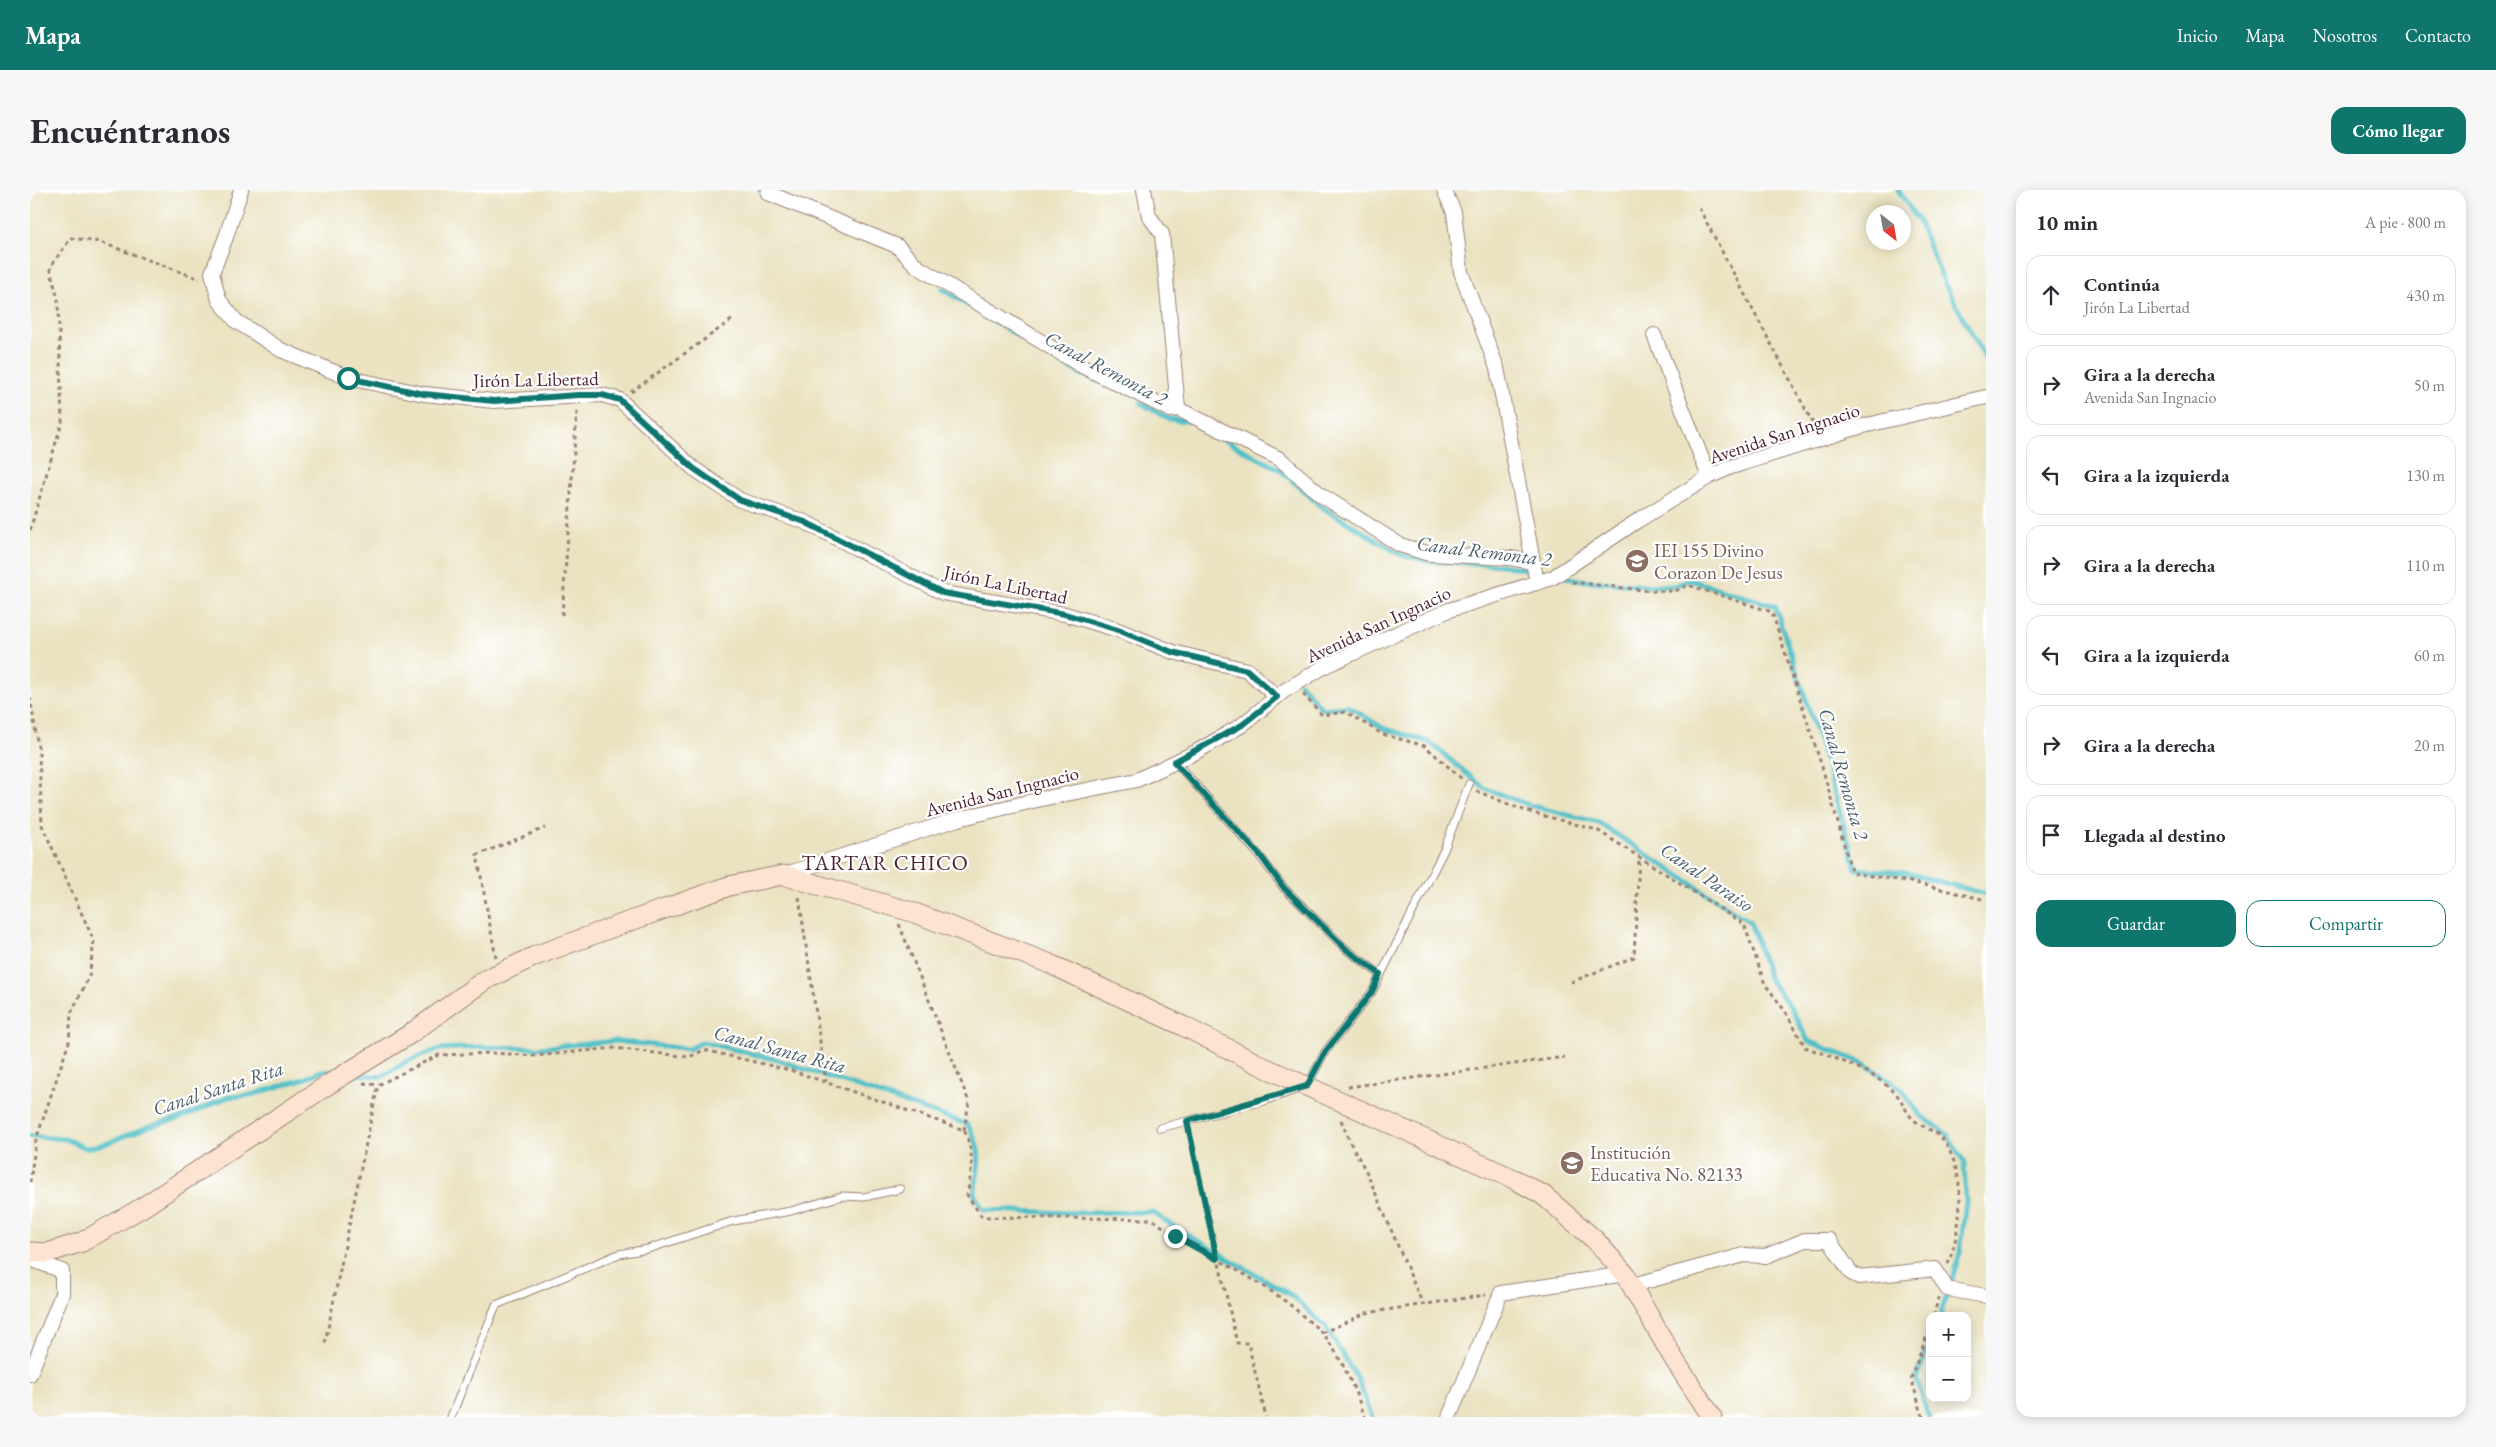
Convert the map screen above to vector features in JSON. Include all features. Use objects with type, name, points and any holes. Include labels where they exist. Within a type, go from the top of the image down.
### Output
[{"type":"street","name":"Jirón La Libertad","points":[[241,190],[226,238],[212,273],[219,300],[236,321],[281,350],[348,378],[424,394],[494,401],[578,395],[602,395],[620,400],[693,468],[740,500],[805,522],[943,593],[1065,614],[1118,630],[1172,652],[1247,670],[1277,697]]},
{"type":"street","points":[[1144,190],[1149,216],[1162,234],[1178,409]]},
{"type":"street","points":[[1444,190],[1454,212],[1461,272],[1496,368],[1537,583]]},
{"type":"street","points":[[768,193],[897,246],[918,267],[1080,365],[1170,410],[1178,409],[1280,459],[1321,495],[1400,544],[1429,554],[1510,558],[1533,562]]},
{"type":"street","points":[[1654,335],[1709,477]]},
{"type":"street","name":"Avenida San Ingnacio","points":[[789,877],[958,819],[1041,799],[1137,780],[1242,725],[1295,684],[1327,665],[1449,610],[1552,578],[1637,521],[1709,477],[1731,467],[1859,427],[1986,397]]},
{"type":"street","points":[[30,1252],[47,1253],[82,1242],[144,1207],[336,1080],[410,1034],[485,980],[499,973],[535,956],[720,889],[789,877],[892,906],[989,939],[1048,963],[1307,1086],[1514,1179],[1543,1195],[1595,1240],[1629,1280],[1671,1354],[1712,1417]]},
{"type":"street","points":[[1448,1417],[1501,1293],[1629,1280],[1744,1255],[1766,1256],[1805,1240],[1829,1240],[1851,1273],[1859,1277],[1935,1270],[1947,1289],[1986,1296]]},
{"type":"street","points":[[30,1259],[62,1271],[62,1294],[30,1374]]},
{"type":"lane","points":[[1174,762],[1260,855],[1284,888],[1347,950],[1380,974]]},
{"type":"lane","points":[[1160,1128],[1307,1086],[1325,1052],[1372,992],[1444,850],[1469,784]]},
{"type":"lane","points":[[451,1417],[479,1352],[496,1306],[619,1254],[648,1249],[732,1221],[790,1211],[842,1196],[864,1197],[900,1189]]},
{"type":"path","points":[[1699,208],[1821,439]]},
{"type":"path","points":[[30,530],[62,422],[58,300],[50,267],[71,238],[100,242],[215,285]]},
{"type":"path","points":[[620,400],[733,320]]},
{"type":"path","points":[[562,614],[578,395]]},
{"type":"path","points":[[1552,578],[1585,585],[1651,591],[1675,591],[1688,585],[1772,612],[1823,770],[1852,874],[1911,882],[1986,900]]},
{"type":"path","points":[[1295,684],[1322,715],[1346,712],[1382,734],[1424,746],[1480,794],[1526,811],[1597,830],[1744,924],[1765,984],[1786,1011],[1805,1047],[1861,1068],[1896,1094],[1913,1119],[1943,1140],[1956,1165],[1960,1199],[1953,1250],[1942,1281]]},
{"type":"path","points":[[30,697],[39,753],[42,825],[94,941],[89,977],[72,1012],[69,1042],[36,1140],[30,1182]]},
{"type":"path","points":[[499,973],[477,855],[545,828]]},
{"type":"path","points":[[1571,982],[1634,957],[1639,857]]},
{"type":"path","points":[[789,877],[826,1082]]},
{"type":"path","points":[[892,906],[969,1102],[964,1130],[972,1146],[972,1169],[967,1195],[982,1217],[1152,1219],[1175,1236],[1289,1303],[1322,1333],[1352,1382],[1365,1417]]},
{"type":"path","points":[[336,1080],[378,1085],[440,1055],[494,1053],[535,1056],[614,1048],[689,1056],[704,1050],[793,1071],[964,1130]]},
{"type":"path","points":[[1424,1304],[1367,1173],[1350,1142],[1332,1097],[1350,1085],[1565,1057]]},
{"type":"path","points":[[325,1343],[378,1085]]},
{"type":"path","points":[[1187,1121],[1237,1343],[1248,1343],[1266,1417]]},
{"type":"path","points":[[1322,1333],[1366,1313],[1501,1293]]},
{"type":"path","points":[[1923,1417],[1911,1378],[1926,1339]]},
{"type":"waterway","name":"Canal Remonta 2","points":[[760,190],[765,198]]},
{"type":"waterway","points":[[1898,190],[1918,220],[1945,284],[1986,360]]},
{"type":"waterway","name":"Canal Remonta 2","points":[[942,289],[1078,373],[1100,382]]},
{"type":"waterway","name":"Canal Remonta 2","points":[[1141,403],[1169,419],[1188,421]]},
{"type":"waterway","name":"Canal Remonta 2","points":[[1200,427],[1279,469],[1320,506],[1401,555],[1428,561],[1502,565],[1552,574]]},
{"type":"waterway","name":"Canal Remonta 2","points":[[1560,576],[1586,581],[1649,586],[1674,586],[1690,580],[1775,606],[1820,743],[1856,869],[1907,873],[1986,894]]},
{"type":"waterway","name":"Canal Paraiso","points":[[1300,683],[1322,709],[1348,706],[1383,728],[1429,742],[1484,788],[1529,805],[1599,823],[1750,922],[1770,980],[1791,1008],[1808,1041],[1865,1064],[1902,1089],[1919,1114],[1948,1135],[1964,1163],[1966,1201],[1960,1253],[1941,1312]]},
{"type":"waterway","name":"Canal Santa Rita","points":[[356,1074],[381,1077],[408,1061],[439,1049],[479,1047],[538,1048],[615,1041],[689,1049],[703,1042],[778,1060],[967,1124],[976,1142],[979,1158],[974,1194],[984,1210],[1073,1213],[1152,1212],[1179,1230],[1291,1295],[1325,1326],[1358,1380],[1372,1417]]},
{"type":"waterway","name":"Canal Santa Rita","points":[[30,1136],[65,1139],[86,1148],[105,1144],[150,1126],[181,1118],[228,1097],[251,1095],[306,1078],[321,1071],[335,1072]]},
{"type":"waterway","name":"Canal Paraiso","points":[[1926,1353],[1916,1379],[1929,1417]]},
{"type":"place","name":"IEI 155 Divino Corazon De Jesus","points":[[1637,561]]},
{"type":"place","name":"Institución Educativa No. 82133","points":[[1572,1163]]},
{"type":"district","name":"TARTAR CHICO","points":[[885,863]]},
{"type":"route","points":[[348,378],[424,394],[494,401],[578,395],[602,395],[620,400],[693,468],[740,500],[805,522],[943,593],[1065,614],[1118,630],[1172,652],[1247,670],[1277,697],[1242,725],[1196,752],[1174,762],[1231,826],[1260,855],[1284,888],[1347,950],[1380,974],[1372,992],[1325,1052],[1307,1086],[1187,1121],[1217,1259],[1175,1236]]}]
